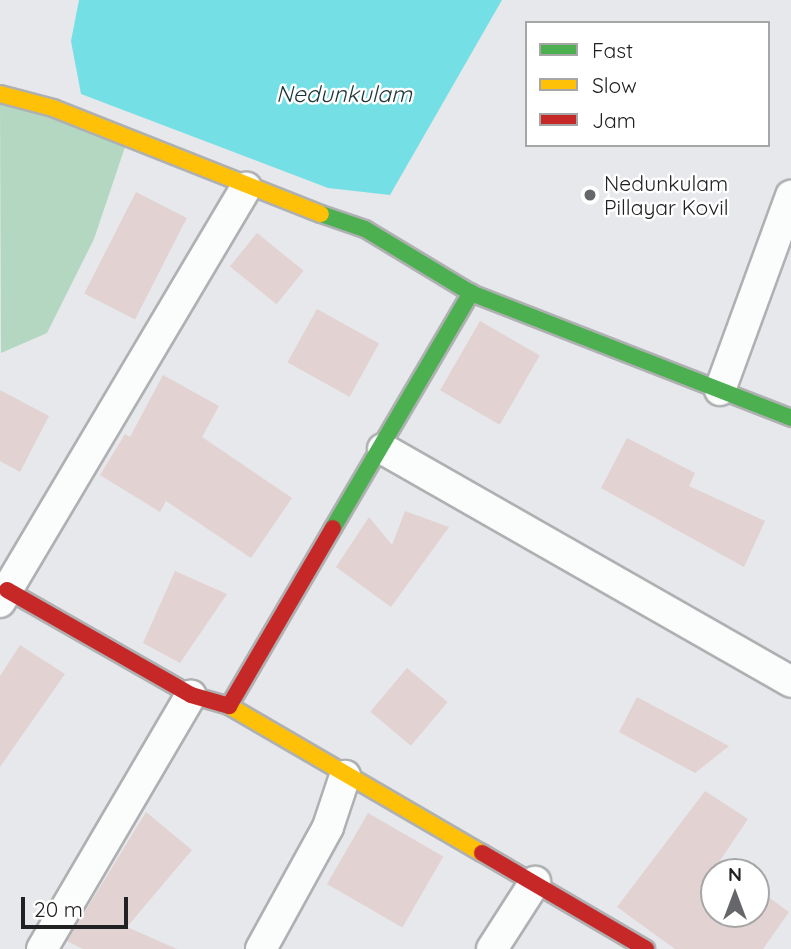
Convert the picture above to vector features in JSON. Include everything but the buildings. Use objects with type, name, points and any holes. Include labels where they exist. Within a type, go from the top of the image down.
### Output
[{"type":"street","points":[[0,94],[53,108],[246,188],[365,229],[471,293],[791,418]]},
{"type":"street","points":[[246,188],[4,596],[191,695],[229,706],[646,949]]},
{"type":"street","points":[[720,390],[791,195]]},
{"type":"street","points":[[229,706],[383,449],[471,293]]},
{"type":"street","points":[[383,449],[791,682]]},
{"type":"street","points":[[42,949],[191,695]]},
{"type":"street","points":[[261,949],[328,827],[345,776]]},
{"type":"street","points":[[492,949],[535,882]]},
{"type":"green space","points":[[0,94],[127,141],[94,239],[47,333],[1,353]]},
{"type":"water","name":"Nedunkulam","points":[[79,0],[502,0],[390,195],[328,188],[81,94],[71,41]]},
{"type":"traffic: fast","points":[[321,214],[365,229],[471,293],[791,418]]},
{"type":"traffic: fast","points":[[333,528],[471,293]]},
{"type":"traffic: slow","points":[[0,94],[53,108],[321,214]]},
{"type":"traffic: slow","points":[[229,706],[482,853]]},
{"type":"traffic: jam","points":[[7,590],[191,695],[229,706],[333,528]]},
{"type":"traffic: jam","points":[[482,853],[646,949]]},
{"type":"place","name":"Nedunkulam Pillayar Kovil","points":[[590,195]]}]
